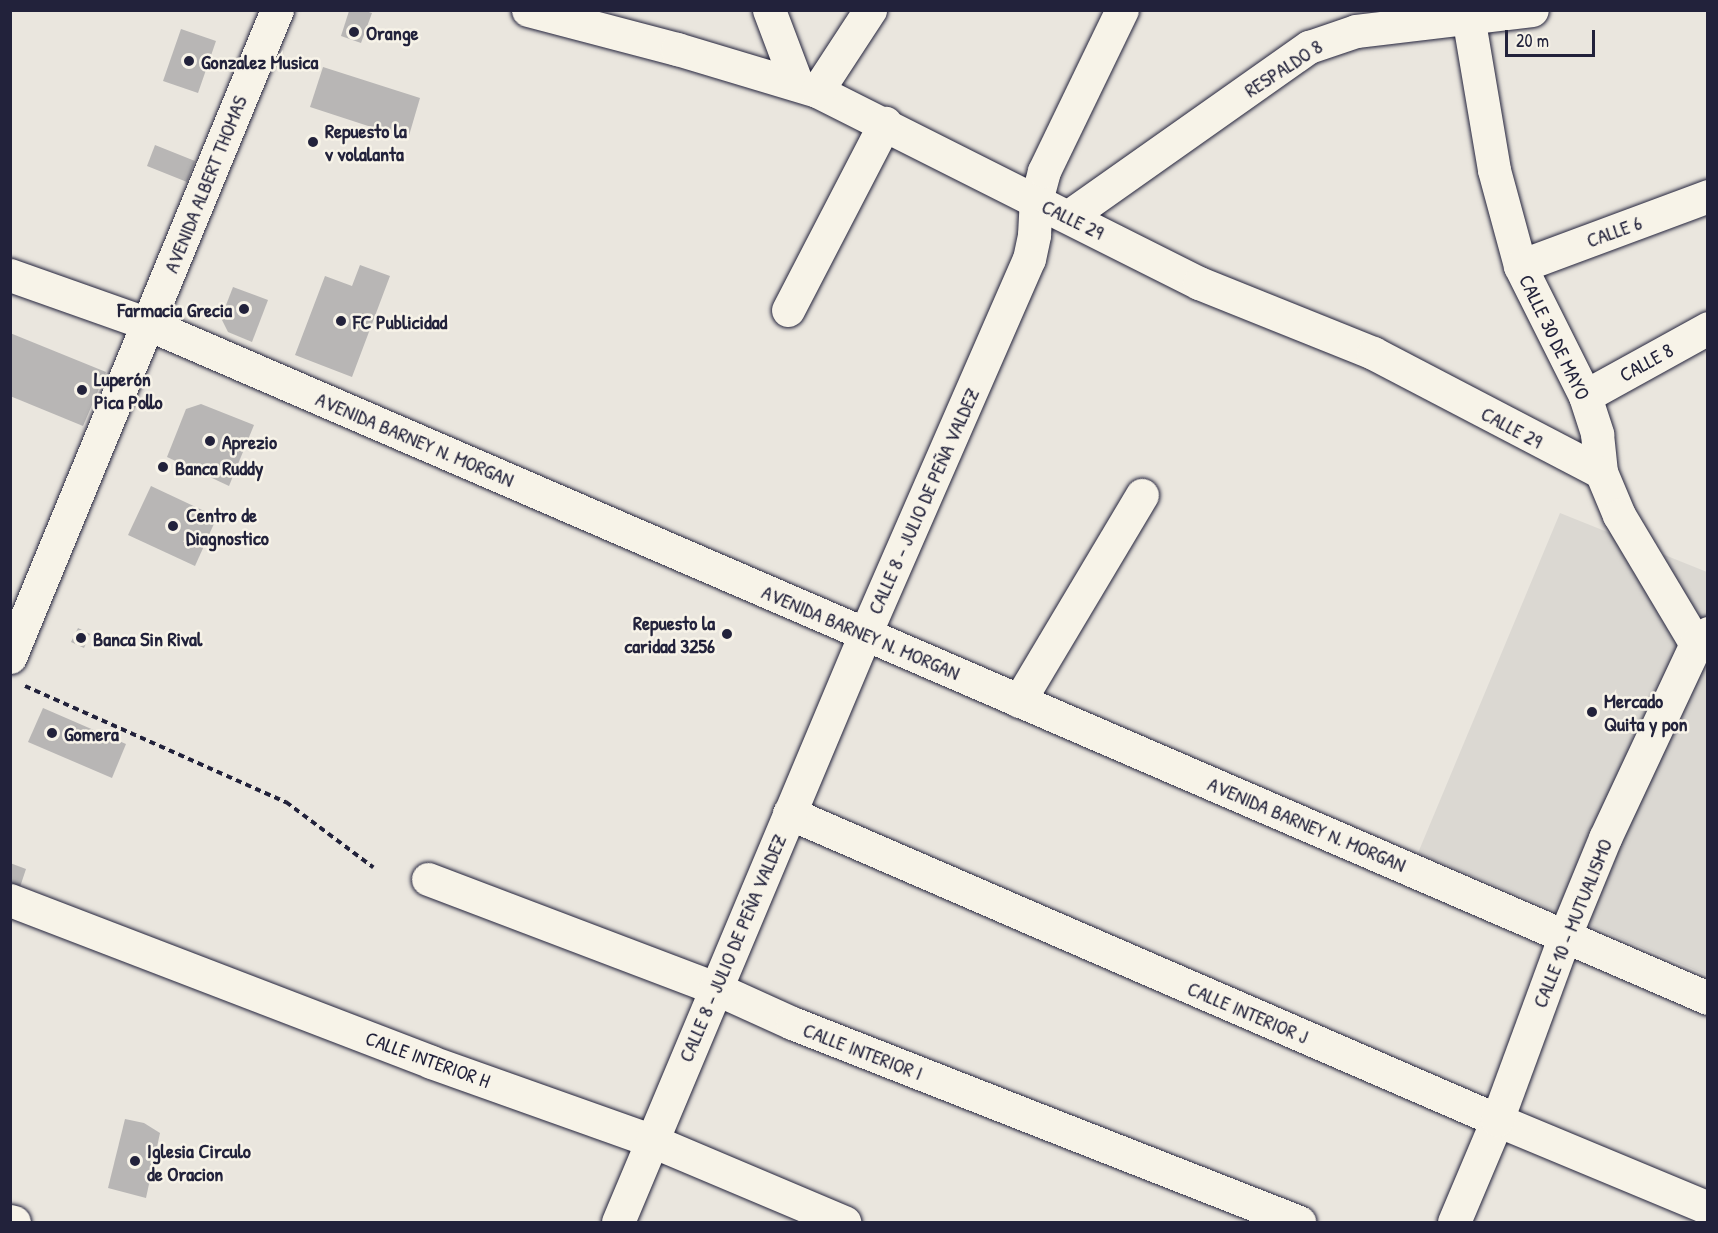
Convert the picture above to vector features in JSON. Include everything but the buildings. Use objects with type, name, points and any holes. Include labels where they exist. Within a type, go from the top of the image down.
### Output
[{"type":"street","name":"AVENIDA ALBERT THOMAS","points":[[16,671],[148,324],[277,10]]},
{"type":"street","name":"CALLE 29","points":[[528,10],[677,49],[807,88],[885,123],[1199,283],[1373,353],[1601,472]]},
{"type":"street","points":[[770,10],[807,88],[870,10]]},
{"type":"street","name":"CALLE 8 - JULIO DE PEÑA VALDEZ","points":[[618,1222],[650,1140],[865,634],[1029,259],[1034,235],[1036,201],[1044,171],[1122,10]]},
{"type":"street","name":"RESPALDO 8","points":[[1069,216],[1309,47],[1356,31],[1467,13],[1532,10]]},
{"type":"street","name":"CALLE 30 DE MAYO","points":[[1467,13],[1494,170],[1520,266],[1585,396],[1597,434],[1601,472],[1619,514],[1702,639]]},
{"type":"street","points":[[788,310],[885,123]]},
{"type":"street","name":"CALLE 6","points":[[1520,266],[1707,196]]},
{"type":"street","name":"AVENIDA BARNEY N. MORGAN","points":[[10,275],[148,324],[1707,998]]},
{"type":"street","name":"CALLE 8","points":[[1585,396],[1707,328]]},
{"type":"street","points":[[1019,701],[1142,495]]},
{"type":"street","name":"CALLE 10 - MUTUALISMO","points":[[1454,1222],[1497,1120],[1565,935],[1605,838],[1702,639]]},
{"type":"street","name":"CALLE INTERIOR J","points":[[789,813],[1497,1120],[1707,1208]]},
{"type":"street","name":"CALLE INTERIOR I","points":[[428,879],[715,988],[792,1023],[1299,1222]]},
{"type":"street","name":"CALLE INTERIOR H","points":[[10,900],[431,1062],[650,1140],[844,1222]]},
{"type":"path","points":[[16,671],[286,802],[373,867]]},
{"type":"shaded area","name":"Mercado Quita y pon","points":[[1560,513],[1707,572],[1707,975],[1418,853]]},
{"type":"place","name":"Orange","points":[[354,32]]},
{"type":"place","name":"Gonzalez Musica","points":[[189,61]]},
{"type":"place","name":"Repuesto la v volalanta","points":[[313,142]]},
{"type":"place","name":"Farmacia Grecia","points":[[244,309]]},
{"type":"place","name":"FC Publicidad","points":[[341,321]]},
{"type":"place","name":"Luperón Pica Pollo","points":[[82,390]]},
{"type":"place","name":"Aprezio","points":[[210,441]]},
{"type":"place","name":"Banca Ruddy","points":[[163,467]]},
{"type":"place","name":"Centro de Diagnostico","points":[[173,526]]},
{"type":"place","name":"Repuesto la caridad 3256","points":[[727,634]]},
{"type":"place","name":"Banca Sin Rival","points":[[81,638]]},
{"type":"place","name":"Mercado Quita y pon","points":[[1592,712]]},
{"type":"place","name":"Gomera","points":[[52,733]]},
{"type":"place","name":"Iglesia Circulo de Oracion","points":[[135,1161]]}]
